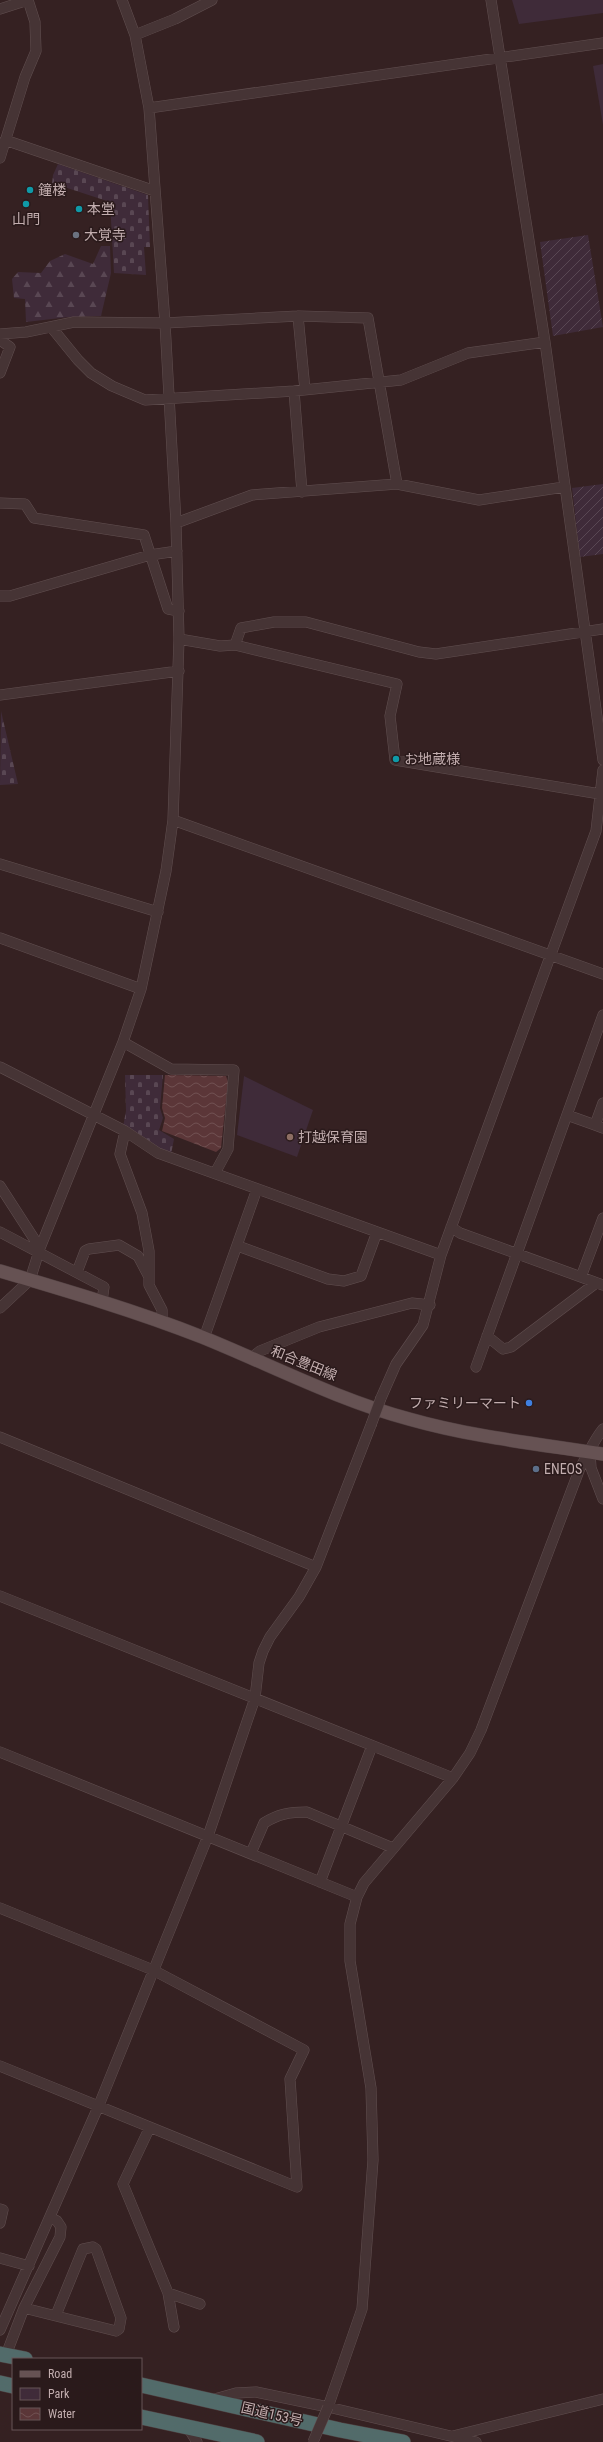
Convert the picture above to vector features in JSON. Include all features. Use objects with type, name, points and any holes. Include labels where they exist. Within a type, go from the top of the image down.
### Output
[{"type":"highway","points":[[3,2354],[21,2358]]},
{"type":"highway","points":[[0,2383],[12,2386]]},
{"type":"highway","name":"国道153号","points":[[142,2385],[340,2430],[403,2442]]},
{"type":"highway","points":[[142,2417],[257,2442]]},
{"type":"main road","name":"和合豊田線","points":[[0,1271],[102,1301],[162,1321],[368,1406],[409,1420],[480,1434],[597,1453]]},
{"type":"street","points":[[0,9],[28,0],[36,22],[36,51],[0,158]]},
{"type":"street","points":[[0,1308],[30,1280],[40,1250],[93,1114],[123,1042],[140,989],[158,912],[173,820],[179,671],[179,611],[176,523],[165,323],[149,108],[135,35],[122,0]]},
{"type":"street","points":[[135,35],[175,19],[212,0]]},
{"type":"street","points":[[491,0],[545,342],[603,760]]},
{"type":"street","points":[[149,108],[603,42]]},
{"type":"street","points":[[5,140],[155,191]]},
{"type":"street","points":[[298,316],[305,390]]},
{"type":"street","points":[[0,334],[52,328],[74,322],[165,323],[298,316],[368,318],[397,484]]},
{"type":"street","points":[[52,328],[78,360],[98,378],[145,400],[294,391],[401,380],[468,353],[545,342]]},
{"type":"street","points":[[0,340],[10,347],[0,373]]},
{"type":"street","points":[[294,391],[302,492]]},
{"type":"street","points":[[176,523],[252,495],[397,484],[479,500],[564,487]]},
{"type":"street","points":[[0,503],[25,504],[34,518],[144,535],[168,609],[179,611]]},
{"type":"street","points":[[0,596],[10,596],[150,555],[177,551]]},
{"type":"street","points":[[235,645],[241,628],[274,622],[306,622],[419,652],[436,654],[603,629]]},
{"type":"street","points":[[179,639],[220,646],[235,645],[397,684],[390,716],[395,760],[602,787]]},
{"type":"street","points":[[0,695],[179,671]]},
{"type":"street","points":[[0,2330],[51,2218],[99,2105],[208,1836],[255,1698],[259,1663],[263,1651],[270,1637],[299,1597],[316,1567],[381,1398],[396,1364],[423,1325],[430,1305],[441,1255],[596,831],[603,770]]},
{"type":"street","points":[[173,820],[603,974]]},
{"type":"street","points":[[0,864],[158,912]]},
{"type":"street","points":[[0,938],[140,989]]},
{"type":"street","points":[[476,1367],[603,1015]]},
{"type":"street","points":[[123,1042],[171,1069],[234,1070],[228,1149],[215,1173]]},
{"type":"street","points":[[0,1067],[126,1131],[158,1153],[441,1255]]},
{"type":"street","points":[[567,1115],[599,1127],[603,1103]]},
{"type":"street","points":[[126,1131],[120,1154],[142,1213],[149,1251],[148,1275],[151,1293],[162,1310],[162,1321]]},
{"type":"street","points":[[0,1186],[40,1250]]},
{"type":"street","points":[[204,1338],[258,1189]]},
{"type":"street","points":[[581,1277],[603,1218]]},
{"type":"street","points":[[451,1227],[460,1233],[600,1284]]},
{"type":"street","points":[[0,1232],[40,1250],[104,1287],[102,1301]]},
{"type":"street","points":[[238,1246],[328,1279],[344,1280],[361,1276],[376,1232]]},
{"type":"street","points":[[77,1272],[85,1252],[89,1249],[119,1245],[138,1256],[148,1275]]},
{"type":"street","points":[[487,1336],[503,1349],[511,1347],[600,1284]]},
{"type":"street","points":[[251,1358],[260,1351],[319,1327],[412,1303],[430,1305]]},
{"type":"street","points":[[603,1429],[594,1440],[597,1453],[591,1468],[603,1499]]},
{"type":"street","points":[[0,1437],[316,1567]]},
{"type":"street","points":[[313,2442],[346,2362],[362,2309],[373,2167],[371,2088],[348,1943],[350,1924],[357,1897],[364,1883],[392,1848],[453,1778],[470,1753],[482,1730],[580,1468],[597,1453]]},
{"type":"street","points":[[0,1596],[453,1778]]},
{"type":"street","points":[[320,1882],[372,1746]]},
{"type":"street","points":[[0,1752],[357,1897]]},
{"type":"street","points":[[251,1853],[264,1823],[284,1813],[307,1812],[392,1848]]},
{"type":"street","points":[[0,1908],[153,1970],[304,2050],[290,2079],[297,2187],[99,2105],[0,2066]]},
{"type":"street","points":[[150,2127],[123,2184],[168,2293],[174,2327]]},
{"type":"street","points":[[0,2209],[3,2210],[0,2223]]},
{"type":"street","points":[[3,2354],[24,2308],[60,2238],[61,2227],[57,2221],[51,2218]]},
{"type":"street","points":[[24,2308],[116,2331],[121,2318],[96,2248],[93,2246],[83,2249],[56,2315]]},
{"type":"street","points":[[0,2258],[29,2266]]},
{"type":"street","points":[[168,2293],[200,2304]]},
{"type":"street","points":[[211,2400],[236,2393],[256,2392],[328,2407],[476,2442]]},
{"type":"street","points":[[453,2436],[603,2399]]},
{"type":"street","points":[[187,2426],[196,2442]]},
{"type":"green space","points":[[512,0],[603,0],[603,13],[519,24]]},
{"type":"green space","points":[[603,64],[603,125],[593,66]]},
{"type":"green space","points":[[58,164],[148,195],[150,247],[144,247],[146,275],[114,273],[110,202],[52,183],[53,175]]},
{"type":"green space","points":[[588,235],[603,327],[553,336],[540,242]]},
{"type":"green space","points":[[101,246],[110,246],[111,273],[101,316],[69,317],[26,322],[25,299],[14,298],[12,279],[18,272],[41,273],[50,261],[65,254],[93,264]]},
{"type":"green space","points":[[603,484],[603,554],[580,557],[572,488]]},
{"type":"green space","points":[[1,711],[18,784],[0,785]]},
{"type":"green space","points":[[125,1075],[163,1075],[160,1108],[163,1118],[159,1130],[174,1139],[171,1154],[160,1151],[123,1127],[126,1111]]},
{"type":"green space","points":[[244,1076],[313,1110],[297,1157],[237,1135]]},
{"type":"water","points":[[165,1075],[226,1076],[228,1082],[221,1148],[216,1152],[162,1131],[165,1118],[162,1108]]},
{"type":"place","name":"鐘楼","points":[[30,190]]},
{"type":"place","name":"山門","points":[[26,204]]},
{"type":"place","name":"本堂","points":[[79,209]]},
{"type":"place","name":"大覚寺","points":[[76,235]]},
{"type":"place","name":"お地蔵様","points":[[396,759]]},
{"type":"place","name":"打越保育園","points":[[290,1137]]},
{"type":"place","name":"ファミリーマート","points":[[529,1403]]},
{"type":"place","name":"ENEOS","points":[[536,1469]]}]
